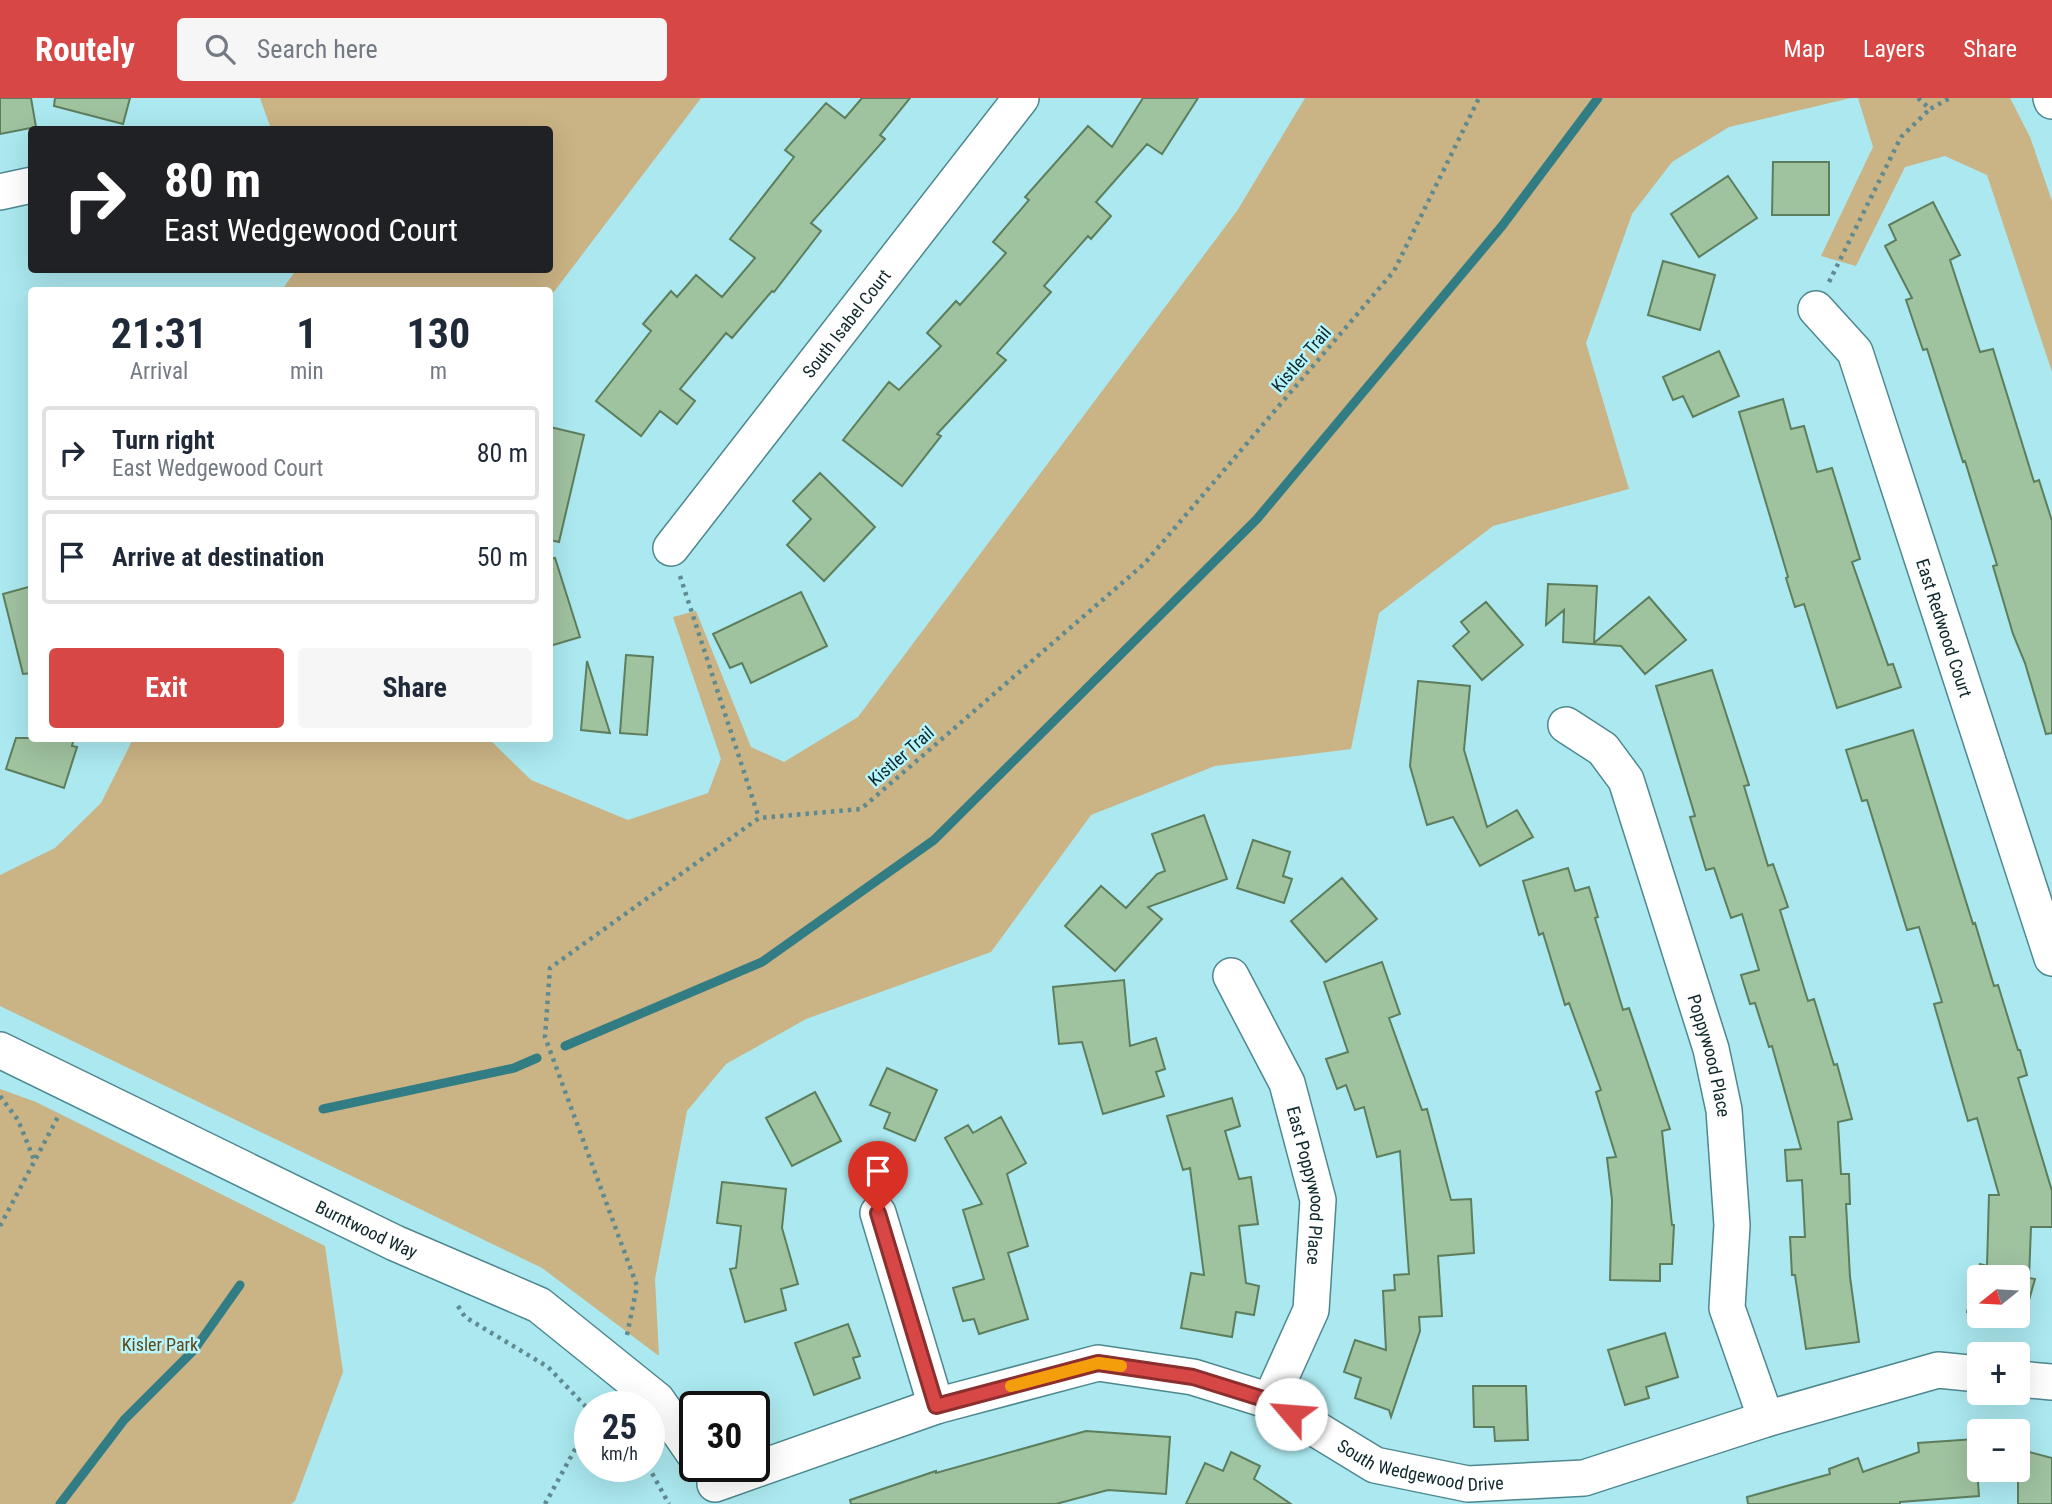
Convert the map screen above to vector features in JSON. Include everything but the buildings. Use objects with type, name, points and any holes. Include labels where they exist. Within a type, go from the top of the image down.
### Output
[{"type":"street","name":"South Isabel Court","points":[[671,548],[1021,98]]},
{"type":"street","points":[[0,192],[28,187]]},
{"type":"street","name":"East Redwood Court","points":[[1816,309],[1855,352],[2052,958]]},
{"type":"street","name":"Poppywood Place","points":[[1566,725],[1603,748],[1626,780],[1711,1049],[1724,1110],[1732,1225],[1727,1308],[1766,1419]]},
{"type":"street","name":"East Poppywood Place","points":[[1231,976],[1287,1083],[1318,1200],[1311,1310],[1270,1401]]},
{"type":"street","name":"Burntwood Way","points":[[0,1050],[395,1243],[539,1306],[657,1400],[679,1432]]},
{"type":"street","points":[[878,1213],[936,1406]]},
{"type":"street","name":"South Wedgewood Drive","points":[[714,1485],[936,1406],[1098,1363],[1193,1377],[1270,1401],[1375,1465],[1468,1483],[1584,1478],[1766,1419],[1938,1370],[1967,1373]]},
{"type":"street","points":[[2030,1379],[2052,1382]]},
{"type":"path","name":"Kistler Trail","points":[[759,818],[861,808],[1144,564],[1395,271],[1479,98]]},
{"type":"path","points":[[1918,98],[1930,109]]},
{"type":"path","points":[[1816,309],[1901,137],[1930,109],[1950,98]]},
{"type":"path","points":[[608,1391],[621,1371],[636,1286],[545,1037],[550,968],[759,818],[671,548]]},
{"type":"path","points":[[0,1226],[58,1121],[69,1084]]},
{"type":"path","points":[[0,1096],[18,1120],[35,1163]]},
{"type":"path","points":[[457,1305],[466,1317],[548,1367],[574,1394]]},
{"type":"path","points":[[545,1504],[574,1451]]},
{"type":"path","points":[[657,1482],[669,1504]]},
{"type":"green space","points":[[260,98],[701,98],[553,293],[553,287],[284,287],[294,273],[553,273],[553,126],[270,126]]},
{"type":"green space","points":[[1305,98],[1851,98],[1729,127],[1672,162],[1632,214],[1586,343],[1629,489],[1493,526],[1379,613],[1351,749],[1215,766],[1091,815],[991,952],[806,1019],[726,1064],[687,1111],[655,1279],[659,1356],[542,1268],[0,1006],[0,875],[55,848],[101,803],[132,742],[492,742],[531,780],[628,820],[708,793],[721,759],[673,617],[696,611],[751,747],[784,762],[858,717],[1237,211]]},
{"type":"green space","points":[[1858,98],[2010,98],[2030,137],[2052,201],[2052,372],[1987,175],[1945,156],[1905,167],[1856,266],[1821,256],[1873,147]]},
{"type":"green space","name":"Kisler Park","points":[[0,1089],[36,1102],[325,1246],[343,1372],[295,1501],[291,1504],[0,1504]]},
{"type":"waterway","points":[[565,1046],[762,962],[934,840],[1257,519],[1502,226],[1598,98]]},
{"type":"waterway","points":[[323,1109],[514,1068],[537,1058]]},
{"type":"waterway","points":[[60,1504],[124,1420],[194,1350],[240,1285]]},
{"type":"slow traffic","points":[[1011,1386],[1098,1363],[1121,1366]]},
{"type":"route","points":[[878,1213],[936,1406],[1098,1363],[1193,1377],[1270,1401],[1291,1414]]}]
